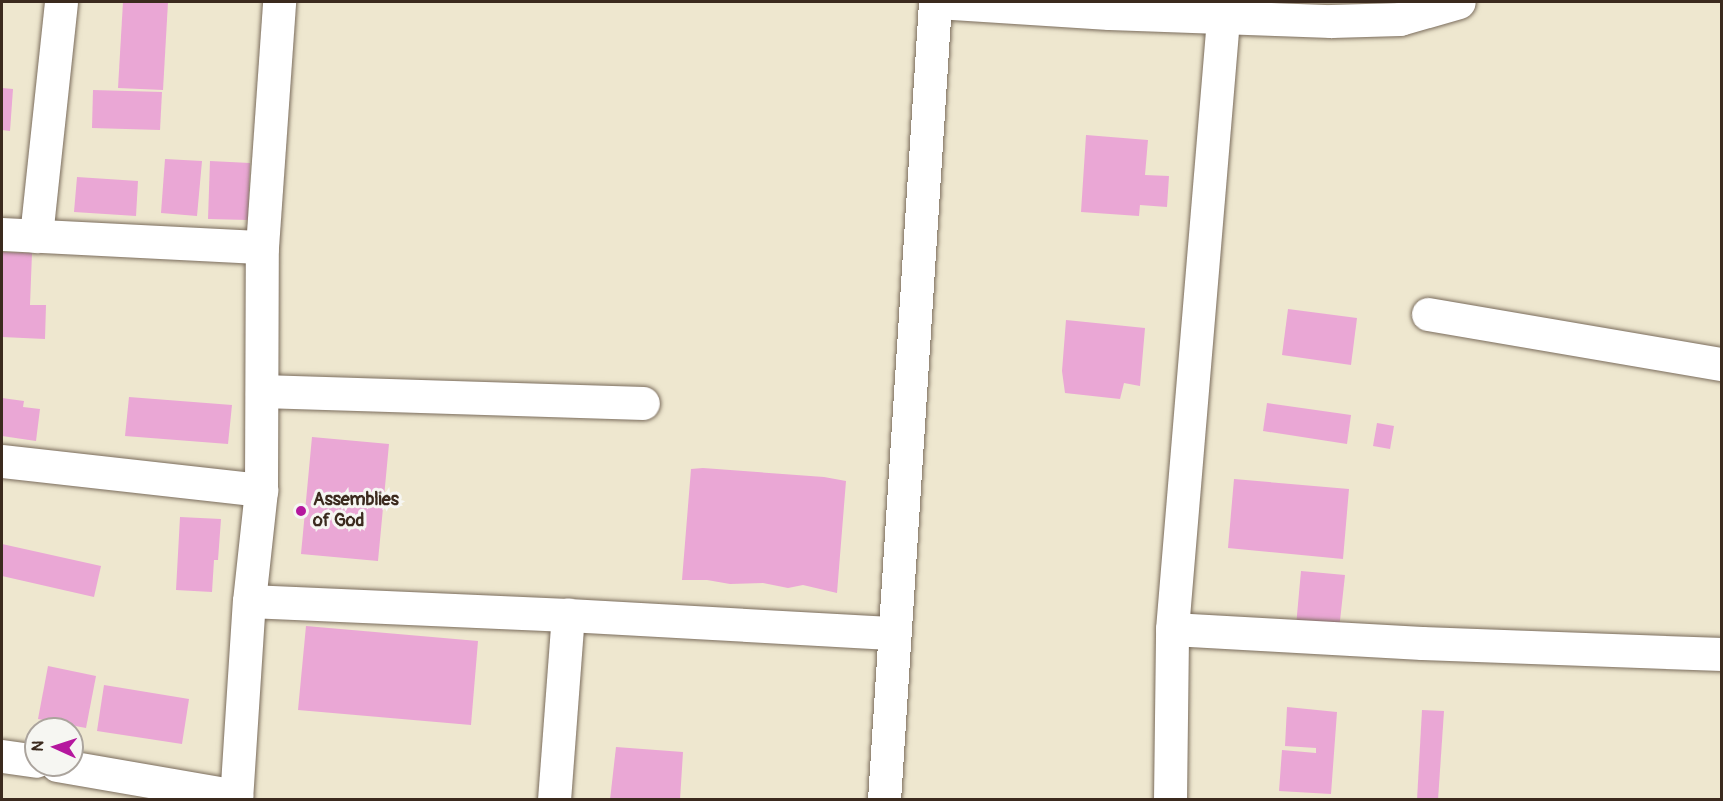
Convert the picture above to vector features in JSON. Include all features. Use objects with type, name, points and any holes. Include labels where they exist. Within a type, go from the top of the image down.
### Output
[{"type":"street","points":[[36,236],[61,2]]},
{"type":"street","points":[[84,770],[236,798],[249,601],[261,490],[262,247],[279,2]]},
{"type":"street","points":[[884,800],[936,2],[1223,19],[1331,21],[1400,19],[1459,2]]},
{"type":"street","points":[[1170,800],[1172,629],[1223,19]]},
{"type":"street","points":[[2,234],[262,247]]},
{"type":"street","points":[[1428,314],[1722,364]]},
{"type":"street","points":[[262,391],[643,403]]},
{"type":"street","points":[[2,461],[261,490]]},
{"type":"street","points":[[249,601],[895,633]]},
{"type":"street","points":[[554,800],[568,615]]},
{"type":"street","points":[[1172,629],[1422,643],[1722,654]]},
{"type":"street","points":[[2,756],[24,759]]},
{"type":"building","points":[[123,2],[168,2],[163,90],[118,88]]},
{"type":"building","points":[[2,88],[13,89],[10,131],[2,130]]},
{"type":"building","points":[[93,90],[162,92],[160,130],[92,128]]},
{"type":"building","points":[[1086,135],[1148,140],[1145,175],[1169,176],[1167,207],[1140,205],[1139,216],[1081,212]]},
{"type":"building","points":[[165,159],[202,161],[197,216],[161,213]]},
{"type":"building","points":[[210,161],[250,163],[248,220],[208,219]]},
{"type":"building","points":[[77,177],[138,181],[136,216],[74,212]]},
{"type":"building","points":[[2,252],[32,253],[30,305],[46,305],[45,339],[2,337]]},
{"type":"building","points":[[1288,309],[1357,318],[1351,365],[1282,355]]},
{"type":"building","points":[[1066,320],[1145,328],[1140,386],[1124,383],[1120,399],[1065,393],[1062,371]]},
{"type":"building","points":[[129,397],[232,405],[228,444],[125,436]]},
{"type":"building","points":[[2,398],[24,401],[23,407],[40,409],[36,441],[2,436]]},
{"type":"building","points":[[1267,403],[1351,415],[1347,444],[1263,431]]},
{"type":"building","points":[[1377,423],[1394,426],[1390,449],[1373,446]]},
{"type":"building","points":[[312,437],[389,444],[378,561],[301,554]]},
{"type":"building","points":[[691,469],[824,477],[846,481],[837,593],[803,585],[788,588],[763,583],[730,584],[707,580],[682,580]]},
{"type":"building","points":[[1234,479],[1349,489],[1343,559],[1228,548]]},
{"type":"building","points":[[180,517],[221,519],[218,560],[214,560],[212,592],[176,590]]},
{"type":"building","points":[[2,544],[101,566],[94,597],[2,576]]},
{"type":"building","points":[[1301,571],[1345,575],[1339,630],[1296,626]]},
{"type":"building","points":[[306,626],[478,641],[471,725],[298,710]]},
{"type":"building","points":[[48,666],[96,676],[86,728],[84,728],[84,717],[38,717]]},
{"type":"building","points":[[104,685],[189,699],[182,744],[97,731]]},
{"type":"building","points":[[1287,707],[1337,712],[1331,794],[1279,791],[1282,750],[1316,753],[1316,748],[1285,746]]},
{"type":"building","points":[[1422,710],[1444,711],[1438,800],[1417,800]]},
{"type":"building","points":[[616,747],[683,752],[680,800],[610,800]]},
{"type":"place","name":"Assemblies of God","points":[[301,511]]}]
